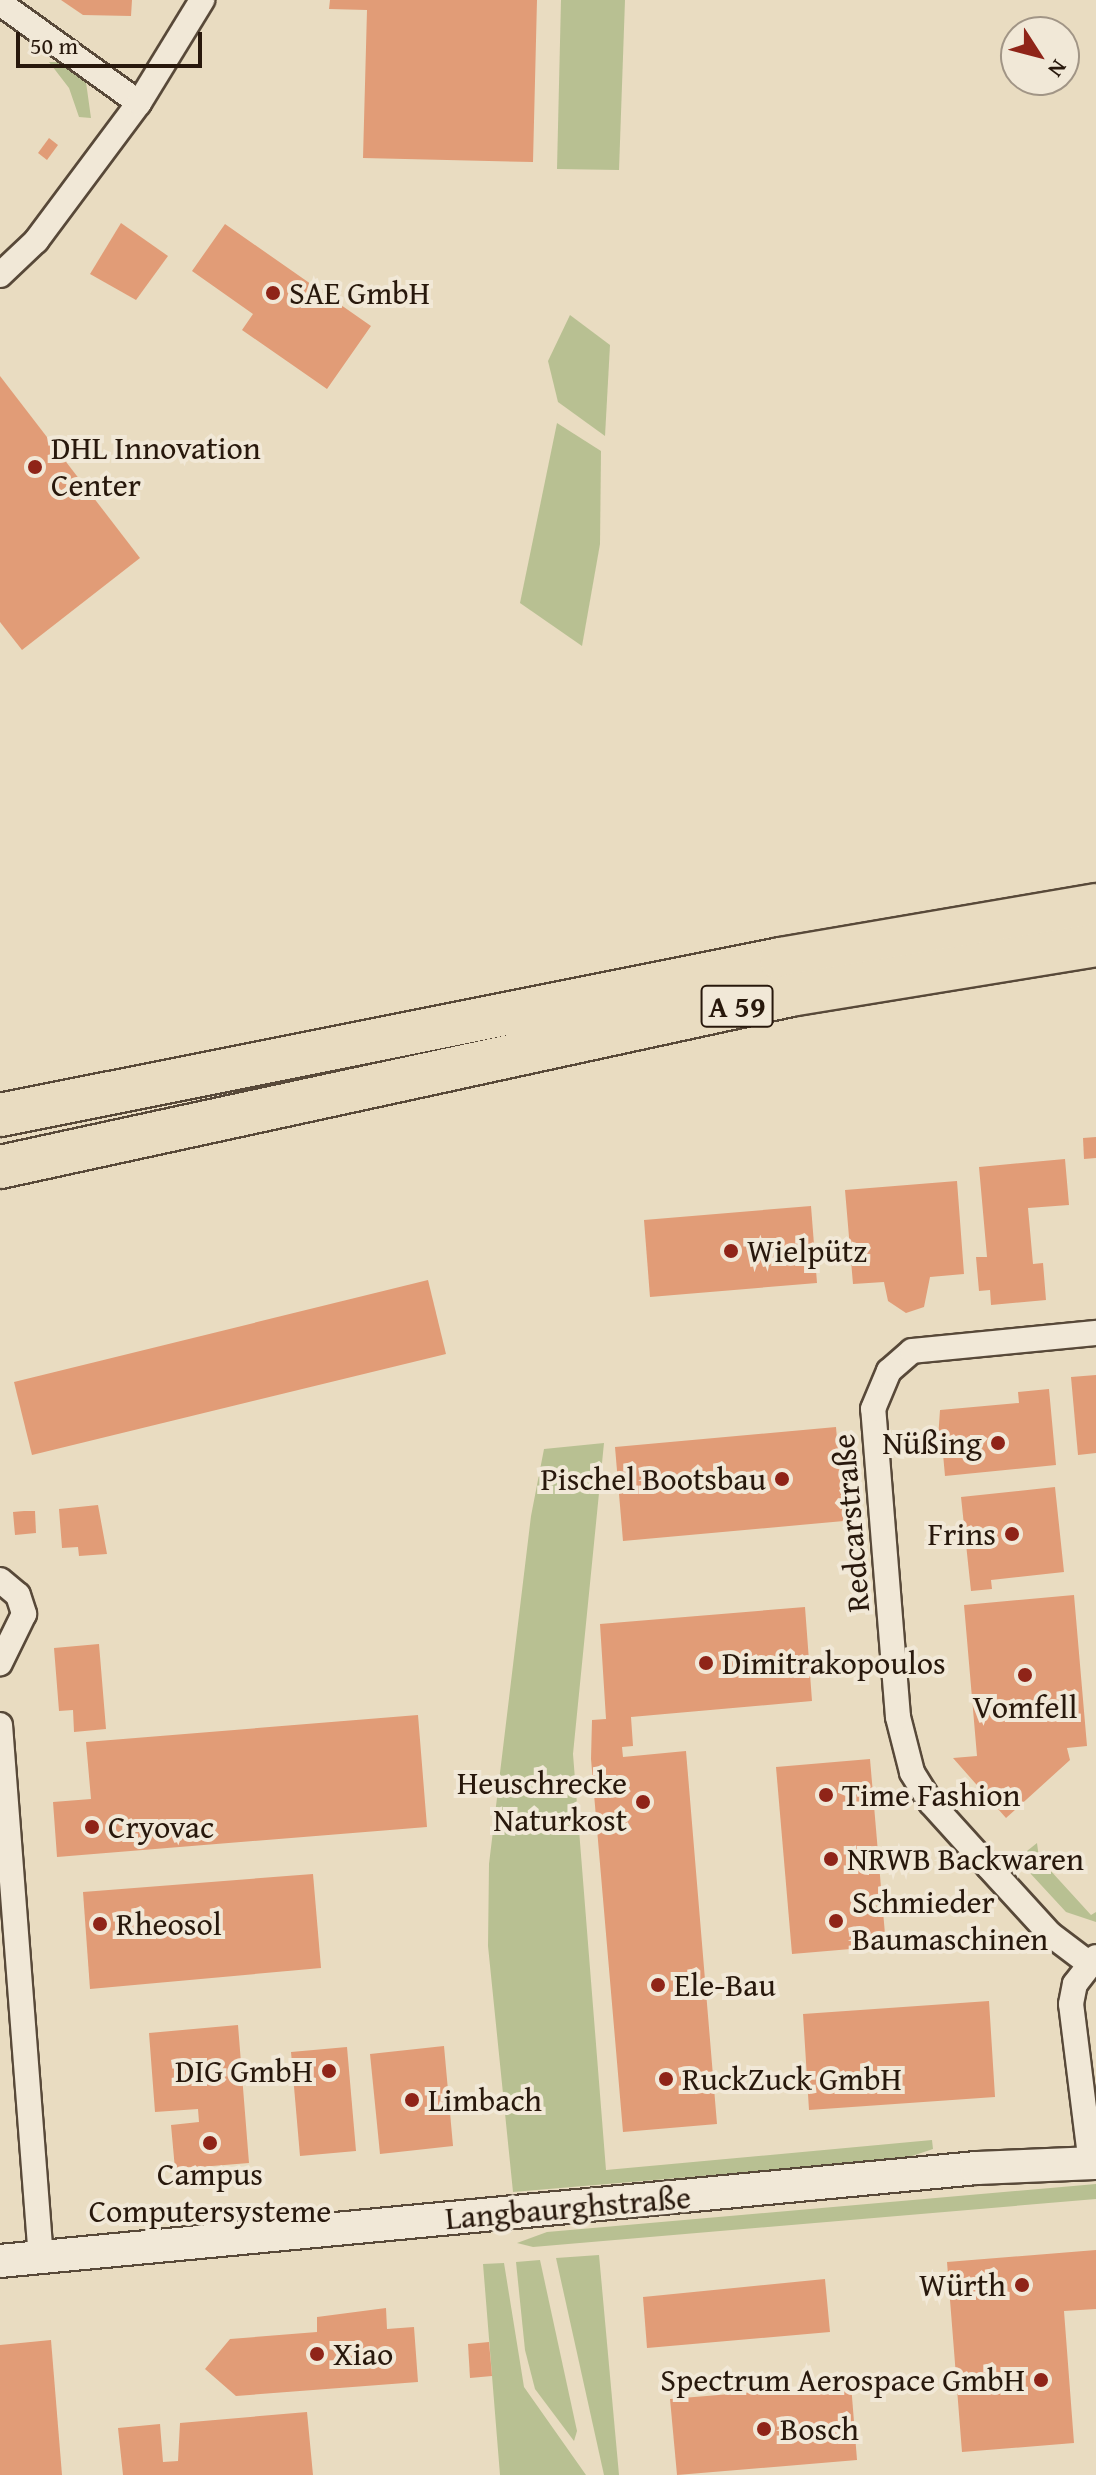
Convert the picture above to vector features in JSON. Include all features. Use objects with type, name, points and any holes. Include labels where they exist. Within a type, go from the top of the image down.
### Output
[{"type":"highway","name":"A 59","points":[[0,1115],[781,959],[1096,905]]},
{"type":"highway","name":"A 59","points":[[0,1167],[791,995],[1096,945]]},
{"type":"main road","name":"Langbaurghstraße","points":[[0,2261],[976,2168],[1094,2163]]},
{"type":"street","points":[[0,275],[36,241],[139,103],[202,0]]},
{"type":"street","points":[[0,3],[139,103]]},
{"type":"street","name":"Redcarstraße","points":[[1094,2163],[1071,2004],[1092,1959],[1050,1934],[931,1803],[912,1772],[898,1717],[873,1409],[889,1371],[912,1351],[1096,1333]]},
{"type":"street","points":[[0,1580],[18,1595],[24,1614],[0,1663]]},
{"type":"street","points":[[0,1725],[41,2259]]},
{"type":"green space","points":[[561,0],[625,0],[619,170],[557,169]]},
{"type":"green space","points":[[49,62],[61,62],[86,82],[91,118],[79,117],[69,88]]},
{"type":"green space","points":[[570,315],[610,345],[605,436],[558,402],[548,361]]},
{"type":"green space","points":[[557,423],[601,451],[600,544],[582,646],[520,603]]},
{"type":"green space","points":[[604,1443],[573,1754],[606,2170],[932,2140],[933,2149],[903,2159],[513,2192],[488,1946],[489,1864],[531,1516],[544,1449]]},
{"type":"green space","points":[[1037,1843],[1039,1858],[1091,1915],[1096,1912],[1096,1922],[1066,1912],[1017,1859]]},
{"type":"green space","points":[[1096,2184],[1096,2199],[533,2247],[517,2243],[547,2232]]},
{"type":"green space","points":[[599,2255],[619,2475],[604,2475],[556,2258]]},
{"type":"green space","points":[[540,2260],[577,2431],[574,2441],[535,2389],[525,2350],[516,2262]]},
{"type":"green space","points":[[504,2263],[524,2387],[586,2475],[500,2475],[483,2264]]},
{"type":"building","points":[[61,0],[132,0],[131,16],[83,15]]},
{"type":"building","points":[[330,0],[537,0],[533,162],[363,158],[367,10],[329,9]]},
{"type":"building","points":[[49,138],[58,145],[47,160],[38,153]]},
{"type":"building","points":[[121,223],[168,256],[136,300],[90,274]]},
{"type":"building","name":"SAE GmbH","points":[[225,224],[371,326],[327,389],[242,330],[253,314],[192,271]]},
{"type":"building","name":"DHL Innovation Center","points":[[0,376],[140,558],[22,650],[0,622]]},
{"type":"building","points":[[1096,1137],[1096,1158],[1084,1159],[1083,1138]]},
{"type":"building","points":[[1065,1159],[1069,1205],[1028,1208],[1033,1264],[1043,1263],[1046,1300],[991,1305],[990,1290],[979,1291],[976,1257],[987,1257],[979,1167]]},
{"type":"building","points":[[957,1181],[964,1274],[930,1277],[924,1307],[906,1313],[888,1301],[884,1282],[853,1284],[845,1190]]},
{"type":"building","name":"Wielpütz","points":[[811,1206],[817,1283],[650,1297],[644,1220]]},
{"type":"building","points":[[428,1280],[446,1354],[32,1455],[14,1382]]},
{"type":"building","points":[[1096,1375],[1096,1453],[1078,1455],[1071,1377]]},
{"type":"building","name":"Nüßing","points":[[1049,1389],[1056,1465],[945,1476],[943,1454],[937,1454],[940,1410],[1019,1403],[1018,1392]]},
{"type":"building","points":[[836,1427],[844,1521],[623,1541],[615,1447]]},
{"type":"building","name":"Frins","points":[[1055,1487],[1064,1572],[991,1580],[992,1589],[971,1591],[961,1497]]},
{"type":"building","points":[[98,1505],[107,1554],[79,1556],[78,1547],[62,1548],[59,1509]]},
{"type":"building","points":[[35,1511],[36,1533],[15,1535],[13,1512]]},
{"type":"building","name":"Vomfell","points":[[1074,1595],[1087,1746],[1067,1748],[1070,1760],[1006,1818],[953,1758],[977,1756],[964,1605]]},
{"type":"building","points":[[805,1607],[812,1701],[631,1717],[633,1746],[622,1747],[623,1757],[686,1751],[717,2124],[623,2132],[591,1759],[592,1720],[606,1719],[600,1624]]},
{"type":"building","points":[[99,1644],[106,1729],[74,1732],[73,1710],[59,1711],[54,1648]]},
{"type":"building","points":[[418,1715],[427,1827],[57,1857],[53,1802],[91,1799],[86,1742]]},
{"type":"building","points":[[870,1759],[886,1946],[792,1954],[776,1767]]},
{"type":"building","points":[[313,1874],[321,1968],[90,1989],[83,1892]]},
{"type":"building","points":[[989,2001],[995,2097],[809,2110],[803,2014]]},
{"type":"building","points":[[238,2025],[249,2163],[175,2169],[171,2125],[199,2122],[198,2109],[155,2112],[149,2033]]},
{"type":"building","name":"Limbach","points":[[444,2046],[453,2146],[380,2154],[370,2054]]},
{"type":"building","points":[[347,2047],[356,2151],[300,2156],[291,2052]]},
{"type":"building","points":[[1096,2250],[1096,2309],[1064,2311],[1074,2443],[962,2452],[947,2262]]},
{"type":"building","name":"Bosch","points":[[825,2279],[830,2332],[647,2348],[643,2297]]},
{"type":"building","name":"Xiao","points":[[386,2308],[387,2329],[414,2327],[418,2382],[236,2396],[205,2369],[230,2339],[317,2332],[317,2317]]},
{"type":"building","points":[[51,2340],[62,2475],[0,2475],[0,2345]]},
{"type":"building","points":[[489,2342],[492,2376],[470,2378],[468,2344]]},
{"type":"building","name":"Bosch","points":[[851,2384],[857,2460],[677,2475],[670,2399]]},
{"type":"building","points":[[307,2412],[313,2475],[123,2475],[118,2428],[160,2424],[163,2462],[178,2461],[180,2423]]},
{"type":"place","name":"SAE GmbH","points":[[273,293]]},
{"type":"place","name":"DHL Innovation Center","points":[[35,467]]},
{"type":"place","name":"Wielpütz","points":[[731,1251]]},
{"type":"place","name":"Nüßing","points":[[998,1443]]},
{"type":"place","name":"Pischel Bootsbau","points":[[782,1479]]},
{"type":"place","name":"Frins","points":[[1012,1534]]},
{"type":"place","name":"Dimitrakopoulos","points":[[706,1663]]},
{"type":"place","name":"Vomfell","points":[[1025,1675]]},
{"type":"place","name":"Time Fashion","points":[[826,1795]]},
{"type":"place","name":"Heuschrecke Naturkost","points":[[643,1802]]},
{"type":"place","name":"Cryovac","points":[[92,1827]]},
{"type":"place","name":"NRWB Backwaren","points":[[831,1859]]},
{"type":"place","name":"Schmieder Baumaschinen","points":[[836,1921]]},
{"type":"place","name":"Rheosol","points":[[100,1924]]},
{"type":"place","name":"Ele-Bau","points":[[658,1985]]},
{"type":"place","name":"DIG GmbH","points":[[329,2071]]},
{"type":"place","name":"RuckZuck GmbH","points":[[666,2079]]},
{"type":"place","name":"Limbach","points":[[412,2100]]},
{"type":"place","name":"Campus Computersysteme","points":[[210,2143]]},
{"type":"place","name":"Würth","points":[[1022,2285]]},
{"type":"place","name":"Xiao","points":[[317,2354]]},
{"type":"place","name":"Spectrum Aerospace GmbH","points":[[1041,2380]]},
{"type":"place","name":"Bosch","points":[[764,2429]]}]
